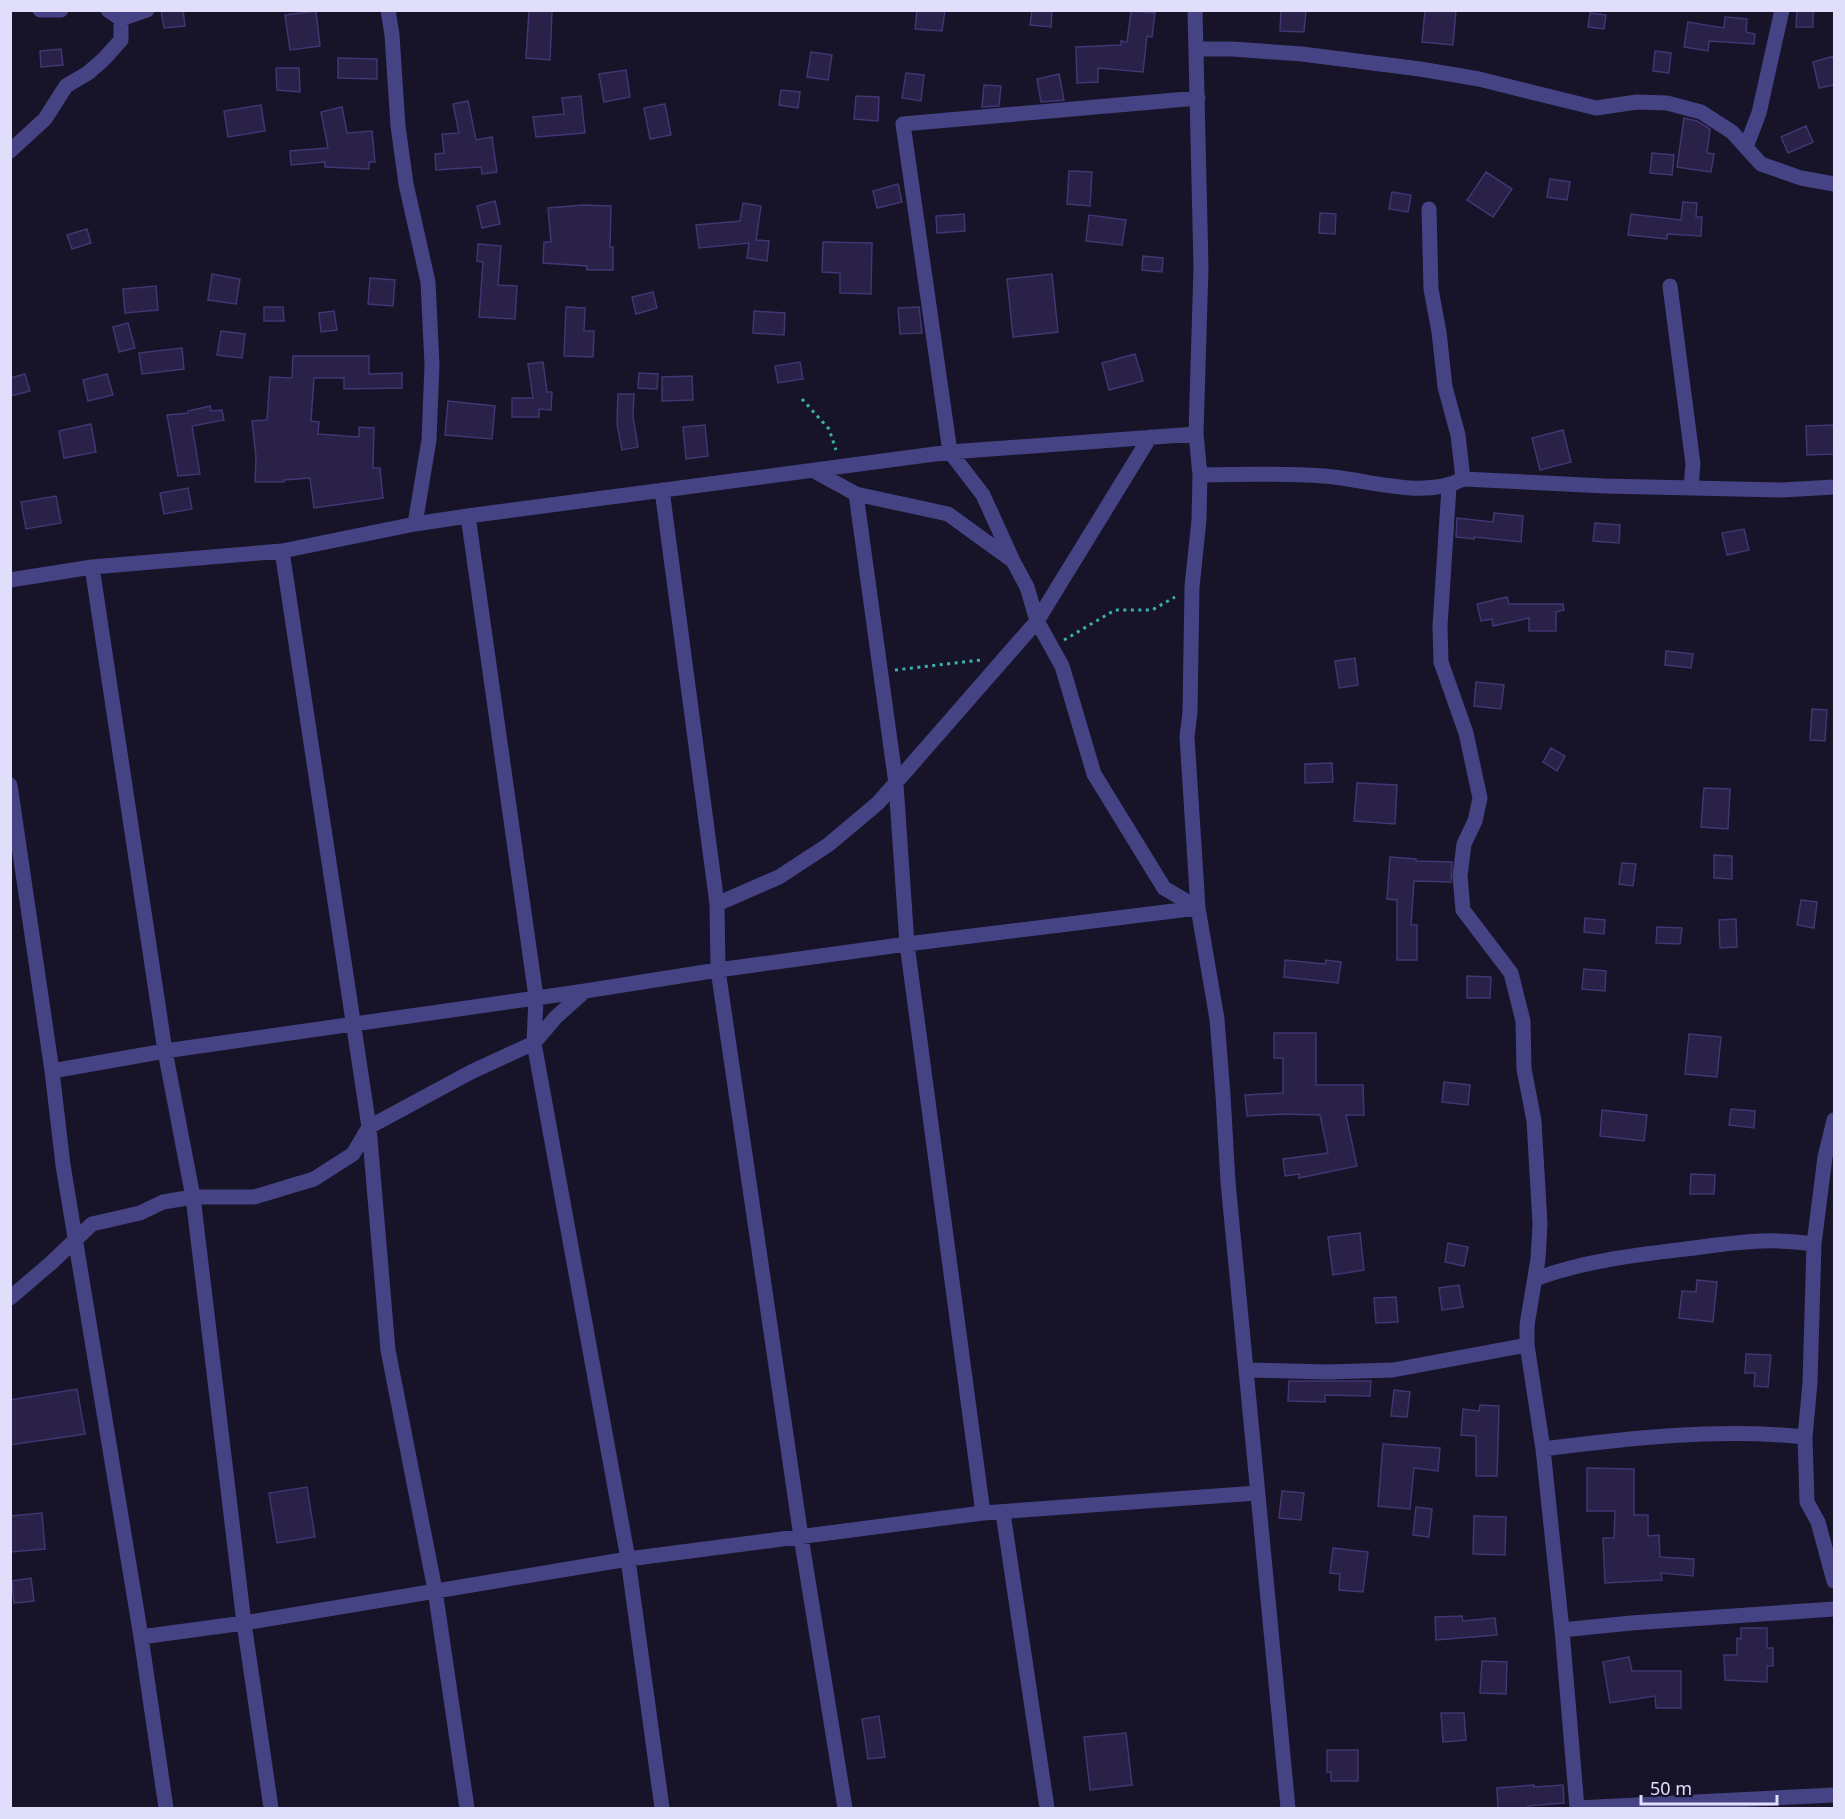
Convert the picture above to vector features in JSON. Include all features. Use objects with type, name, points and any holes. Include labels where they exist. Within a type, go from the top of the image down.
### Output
[{"type":"street","points":[[40,10],[61,10]]},
{"type":"street","points":[[10,151],[45,119],[66,86],[104,59],[121,40],[115,15],[147,10]]},
{"type":"street","points":[[388,10],[392,35],[398,126],[406,184],[428,282],[432,365],[429,440],[415,524]]},
{"type":"street","points":[[1195,10],[1201,267],[1196,434],[1200,475],[1199,520],[1192,587],[1190,712],[1187,737],[1198,908],[1217,1019],[1224,1095],[1228,1182],[1288,1809]]},
{"type":"street","points":[[1746,147],[1759,113],[1782,10]]},
{"type":"street","points":[[1196,49],[1302,54],[1420,69],[1479,79],[1596,108],[1637,102],[1667,103],[1701,112],[1732,132],[1761,164],[1801,178],[1834,184]]},
{"type":"street","points":[[1198,98],[903,124],[950,452],[983,495],[1027,587],[1037,621],[1062,666],[1094,774],[1164,888],[1198,908]]},
{"type":"street","points":[[1429,209],[1431,289],[1439,332],[1445,387],[1458,435],[1463,479]]},
{"type":"street","points":[[1670,286],[1693,464],[1691,487]]},
{"type":"street","points":[[10,580],[92,567],[282,550],[468,516],[950,452],[1196,434]]},
{"type":"street","points":[[717,904],[779,877],[828,845],[878,803],[896,784],[1037,621],[1150,437]]},
{"type":"street","points":[[814,471],[856,494],[948,514],[1013,561]]},
{"type":"street","points":[[1200,475],[1325,476],[1400,487],[1449,487],[1463,479],[1605,486],[1782,490],[1834,488]]},
{"type":"street","points":[[1449,487],[1440,626],[1441,662],[1466,733],[1479,798],[1475,821],[1464,844],[1460,876],[1462,910],[1511,973],[1522,1021],[1524,1069],[1534,1121],[1540,1224],[1535,1279],[1527,1325],[1527,1345],[1543,1449],[1562,1630],[1576,1808],[1834,1795]]},
{"type":"street","points":[[662,490],[717,904],[718,970],[801,1537],[846,1809]]},
{"type":"street","points":[[856,494],[896,784],[907,944],[984,1513]]},
{"type":"street","points":[[468,516],[536,997],[534,1043],[628,1559],[662,1809]]},
{"type":"street","points":[[282,550],[369,1127],[388,1350],[435,1590],[467,1809]]},
{"type":"street","points":[[92,567],[165,1051],[193,1197],[244,1623],[271,1809]]},
{"type":"street","points":[[10,785],[14,841],[52,1071],[63,1165],[141,1637],[166,1809]]},
{"type":"street","points":[[52,1071],[165,1051],[536,997],[585,992],[718,970],[1198,908]]},
{"type":"street","points":[[10,1298],[92,1224],[140,1213],[163,1202],[193,1197],[254,1197],[314,1179],[353,1154],[369,1127],[471,1072],[534,1043],[556,1017],[585,992]]},
{"type":"street","points":[[1834,1119],[1825,1157],[1814,1244],[1810,1383],[1805,1437],[1807,1502],[1818,1522],[1834,1581]]},
{"type":"street","points":[[1535,1279],[1551,1273],[1627,1256],[1753,1240],[1784,1240],[1814,1244]]},
{"type":"street","points":[[1247,1370],[1328,1372],[1393,1370],[1527,1345]]},
{"type":"street","points":[[1543,1449],[1634,1438],[1720,1434],[1805,1437]]},
{"type":"street","points":[[141,1637],[244,1623],[628,1559],[984,1513],[1257,1493]]},
{"type":"street","points":[[1002,1512],[1047,1809]]},
{"type":"street","points":[[1562,1630],[1834,1609]]},
{"type":"path","points":[[802,399],[829,429],[842,466]]},
{"type":"path","points":[[1052,647],[1115,610],[1152,610],[1192,587]]},
{"type":"path","points":[[880,671],[1006,657]]},
{"type":"building","points":[[161,10],[183,10],[185,26],[164,28]]},
{"type":"building","points":[[529,10],[552,10],[550,60],[526,58]]},
{"type":"building","points":[[917,10],[945,10],[942,31],[915,29]]},
{"type":"building","points":[[1032,10],[1052,10],[1051,27],[1030,25]]},
{"type":"building","points":[[1281,10],[1306,10],[1304,32],[1280,31]]},
{"type":"building","points":[[1425,10],[1456,10],[1453,45],[1422,42]]},
{"type":"building","points":[[1797,10],[1813,10],[1813,27],[1796,27]]},
{"type":"building","points":[[316,11],[320,46],[290,50],[285,15]]},
{"type":"building","points":[[1131,11],[1155,13],[1152,37],[1147,36],[1143,72],[1098,68],[1098,82],[1077,83],[1076,47],[1121,45],[1121,41],[1127,42]]},
{"type":"building","points":[[1590,13],[1606,15],[1604,29],[1588,27]]},
{"type":"building","points":[[1725,17],[1747,19],[1746,32],[1755,34],[1754,44],[1709,41],[1708,51],[1684,47],[1688,22],[1724,28]]},
{"type":"building","points":[[61,49],[63,65],[41,67],[40,51]]},
{"type":"building","points":[[1655,51],[1671,53],[1669,73],[1653,71]]},
{"type":"building","points":[[811,52],[832,55],[828,80],[807,77]]},
{"type":"building","points":[[1834,56],[1834,85],[1819,88],[1813,62]]},
{"type":"building","points":[[338,58],[377,59],[377,79],[338,78]]},
{"type":"building","points":[[276,68],[299,68],[300,92],[277,90]]},
{"type":"building","points":[[626,70],[630,97],[604,102],[599,74]]},
{"type":"building","points":[[906,73],[924,75],[921,101],[902,98]]},
{"type":"building","points":[[1059,74],[1064,100],[1041,102],[1037,79]]},
{"type":"building","points":[[984,85],[1001,86],[999,106],[982,107]]},
{"type":"building","points":[[781,90],[800,92],[798,108],[779,105]]},
{"type":"building","points":[[581,96],[585,133],[536,137],[533,117],[564,114],[562,98]]},
{"type":"building","points":[[856,96],[879,97],[878,121],[854,119]]},
{"type":"building","points":[[468,101],[476,140],[492,137],[497,172],[482,174],[481,167],[436,170],[435,154],[444,153],[442,134],[459,133],[453,104]]},
{"type":"building","points":[[665,104],[671,135],[650,139],[644,108]]},
{"type":"building","points":[[261,105],[265,131],[228,137],[224,111]]},
{"type":"building","points":[[342,107],[347,133],[372,131],[375,162],[369,162],[369,169],[325,167],[325,162],[291,165],[290,151],[328,148],[321,112]]},
{"type":"building","points":[[1684,118],[1697,121],[1710,129],[1707,153],[1714,154],[1711,172],[1677,167]]},
{"type":"building","points":[[1806,126],[1813,142],[1788,153],[1781,137]]},
{"type":"building","points":[[1652,153],[1674,155],[1672,175],[1650,173]]},
{"type":"building","points":[[1069,171],[1092,172],[1090,206],[1067,204]]},
{"type":"building","points":[[1486,172],[1512,189],[1493,217],[1467,200]]},
{"type":"building","points":[[1550,179],[1570,182],[1567,200],[1547,197]]},
{"type":"building","points":[[898,184],[902,202],[877,208],[873,191]]},
{"type":"building","points":[[1392,192],[1411,195],[1408,212],[1389,209]]},
{"type":"building","points":[[495,201],[500,224],[482,228],[477,206]]},
{"type":"building","points":[[1683,202],[1697,203],[1696,217],[1702,217],[1701,236],[1667,234],[1667,239],[1628,235],[1631,214],[1681,220]]},
{"type":"building","points":[[743,203],[761,206],[756,240],[769,241],[767,261],[747,258],[749,243],[699,248],[696,225],[740,221]]},
{"type":"building","points":[[583,205],[611,206],[610,247],[613,247],[613,270],[587,270],[587,266],[543,263],[544,242],[551,242],[548,208]]},
{"type":"building","points":[[1320,213],[1336,214],[1335,234],[1319,233]]},
{"type":"building","points":[[964,214],[965,231],[937,233],[936,216]]},
{"type":"building","points":[[1089,215],[1126,220],[1122,245],[1086,241]]},
{"type":"building","points":[[87,229],[91,243],[72,249],[67,235]]},
{"type":"building","points":[[823,242],[872,243],[871,294],[840,293],[840,273],[822,272]]},
{"type":"building","points":[[478,244],[501,246],[498,285],[517,286],[515,319],[479,317],[483,262],[477,261]]},
{"type":"building","points":[[1143,256],[1163,258],[1162,272],[1142,270]]},
{"type":"building","points":[[212,274],[240,279],[236,304],[208,300]]},
{"type":"building","points":[[1052,274],[1058,332],[1013,337],[1007,279]]},
{"type":"building","points":[[370,278],[395,280],[393,306],[368,304]]},
{"type":"building","points":[[156,286],[158,310],[125,313],[123,289]]},
{"type":"building","points":[[653,292],[657,308],[636,314],[632,297]]},
{"type":"building","points":[[264,307],[283,307],[284,321],[264,321]]},
{"type":"building","points":[[566,307],[585,308],[584,331],[594,331],[593,357],[564,356]]},
{"type":"building","points":[[919,307],[922,333],[900,334],[898,308]]},
{"type":"building","points":[[334,311],[337,330],[321,332],[319,313]]},
{"type":"building","points":[[754,311],[785,313],[784,335],[753,333]]},
{"type":"building","points":[[128,323],[135,348],[119,352],[113,327]]},
{"type":"building","points":[[221,331],[245,334],[242,358],[217,355]]},
{"type":"building","points":[[182,348],[184,369],[142,374],[139,353]]},
{"type":"building","points":[[1135,354],[1143,381],[1109,390],[1102,363]]},
{"type":"building","points":[[293,356],[369,356],[369,374],[402,373],[402,388],[344,389],[344,378],[314,378],[311,421],[319,422],[318,434],[359,437],[359,427],[374,428],[373,468],[380,468],[383,498],[314,508],[310,478],[284,480],[284,482],[255,482],[256,457],[252,421],[267,420],[270,377],[292,378]]},
{"type":"building","points":[[543,362],[547,392],[552,392],[551,410],[539,409],[539,417],[512,417],[512,398],[533,398],[528,364]]},
{"type":"building","points":[[800,362],[803,379],[778,383],[775,366]]},
{"type":"building","points":[[639,373],[658,374],[657,389],[638,388]]},
{"type":"building","points":[[25,374],[30,391],[10,396],[10,378]]},
{"type":"building","points":[[107,374],[113,395],[88,401],[83,380]]},
{"type":"building","points":[[692,376],[693,400],[662,401],[662,377]]},
{"type":"building","points":[[618,394],[634,394],[633,417],[638,447],[622,450],[617,424]]},
{"type":"building","points":[[448,401],[495,406],[492,439],[445,435]]},
{"type":"building","points":[[210,406],[211,411],[222,410],[224,420],[192,426],[200,474],[178,476],[167,415],[188,413],[188,411]]},
{"type":"building","points":[[91,424],[96,452],[64,458],[59,431]]},
{"type":"building","points":[[705,425],[708,456],[686,459],[683,427]]},
{"type":"building","points":[[1834,425],[1834,454],[1807,455],[1806,426]]},
{"type":"building","points":[[1563,430],[1571,462],[1540,470],[1532,438]]},
{"type":"building","points":[[188,488],[192,509],[164,514],[160,493]]},
{"type":"building","points":[[56,496],[61,523],[26,529],[21,502]]},
{"type":"building","points":[[1494,513],[1523,516],[1521,542],[1456,537],[1457,518],[1493,522]]},
{"type":"building","points":[[1595,523],[1620,525],[1619,543],[1593,541]]},
{"type":"building","points":[[1744,529],[1749,550],[1727,555],[1722,533]]},
{"type":"building","points":[[1507,597],[1509,604],[1563,604],[1564,610],[1556,612],[1556,631],[1529,631],[1529,618],[1493,626],[1492,619],[1481,621],[1477,604]]},
{"type":"building","points":[[1666,651],[1693,654],[1691,668],[1665,665]]},
{"type":"building","points":[[1355,658],[1358,685],[1339,688],[1335,661]]},
{"type":"building","points":[[1476,682],[1504,685],[1501,709],[1474,706]]},
{"type":"building","points":[[1812,709],[1827,710],[1825,741],[1810,740]]},
{"type":"building","points":[[1551,748],[1565,756],[1557,771],[1543,762]]},
{"type":"building","points":[[1332,763],[1333,782],[1305,783],[1305,764]]},
{"type":"building","points":[[1357,783],[1397,785],[1395,824],[1354,821]]},
{"type":"building","points":[[1704,788],[1730,789],[1728,829],[1701,827]]},
{"type":"building","points":[[1714,855],[1732,856],[1732,879],[1714,878]]},
{"type":"building","points":[[1390,857],[1416,859],[1416,861],[1452,862],[1451,882],[1414,881],[1411,925],[1417,925],[1417,960],[1397,960],[1397,900],[1387,899]]},
{"type":"building","points":[[1622,863],[1636,864],[1633,886],[1619,884]]},
{"type":"building","points":[[1801,900],[1817,902],[1814,928],[1797,925]]},
{"type":"building","points":[[1585,918],[1605,920],[1604,934],[1584,932]]},
{"type":"building","points":[[1736,919],[1737,947],[1720,948],[1719,920]]},
{"type":"building","points":[[1657,927],[1682,928],[1680,944],[1656,943]]},
{"type":"building","points":[[1285,960],[1325,964],[1326,960],[1341,962],[1338,983],[1284,977]]},
{"type":"building","points":[[1584,969],[1606,971],[1605,991],[1582,989]]},
{"type":"building","points":[[1467,976],[1491,977],[1490,998],[1467,998]]},
{"type":"building","points":[[1274,1033],[1316,1033],[1316,1085],[1363,1085],[1364,1115],[1346,1115],[1357,1166],[1299,1178],[1299,1174],[1285,1176],[1283,1159],[1328,1153],[1320,1115],[1247,1116],[1245,1095],[1283,1093],[1283,1058],[1274,1058]]},
{"type":"building","points":[[1689,1034],[1721,1037],[1717,1077],[1685,1074]]},
{"type":"building","points":[[1444,1082],[1470,1085],[1468,1105],[1442,1102]]},
{"type":"building","points":[[1731,1109],[1755,1111],[1754,1128],[1729,1125]]},
{"type":"building","points":[[1602,1110],[1647,1115],[1644,1141],[1600,1136]]},
{"type":"building","points":[[1691,1174],[1715,1175],[1714,1194],[1690,1194]]},
{"type":"building","points":[[1360,1233],[1364,1270],[1333,1275],[1328,1237]]},
{"type":"building","points":[[1448,1243],[1468,1247],[1464,1266],[1445,1262]]},
{"type":"building","points":[[1697,1280],[1717,1282],[1713,1322],[1679,1318],[1682,1291],[1696,1292]]},
{"type":"building","points":[[1459,1285],[1463,1307],[1442,1310],[1439,1288]]},
{"type":"building","points":[[1396,1297],[1398,1322],[1376,1323],[1374,1298]]},
{"type":"building","points":[[1746,1354],[1771,1355],[1768,1387],[1754,1386],[1755,1373],[1745,1373]]},
{"type":"building","points":[[1289,1381],[1371,1381],[1370,1396],[1325,1395],[1325,1402],[1288,1401]]},
{"type":"building","points":[[77,1389],[85,1434],[10,1445],[10,1400]]},
{"type":"building","points":[[1394,1390],[1410,1392],[1407,1417],[1391,1416]]},
{"type":"building","points":[[1480,1405],[1499,1406],[1497,1476],[1476,1476],[1476,1436],[1461,1435],[1463,1409],[1479,1411]]},
{"type":"building","points":[[1383,1444],[1440,1448],[1438,1471],[1414,1468],[1410,1509],[1378,1506]]},
{"type":"building","points":[[1587,1468],[1634,1469],[1634,1515],[1648,1515],[1648,1536],[1659,1535],[1660,1557],[1694,1559],[1693,1576],[1661,1573],[1662,1580],[1605,1583],[1603,1538],[1614,1538],[1615,1511],[1587,1511]]},
{"type":"building","points":[[307,1487],[315,1537],[277,1543],[269,1493]]},
{"type":"building","points":[[1282,1491],[1304,1493],[1301,1520],[1279,1518]]},
{"type":"building","points":[[1416,1507],[1432,1509],[1429,1537],[1413,1535]]},
{"type":"building","points":[[42,1513],[45,1549],[10,1552],[10,1516]]},
{"type":"building","points":[[1474,1516],[1506,1517],[1505,1555],[1473,1554]]},
{"type":"building","points":[[1333,1548],[1368,1552],[1363,1592],[1339,1590],[1340,1574],[1330,1573]]},
{"type":"building","points":[[31,1578],[34,1601],[14,1603],[12,1581]]},
{"type":"building","points":[[1462,1616],[1463,1621],[1495,1618],[1497,1635],[1436,1640],[1435,1617]]},
{"type":"building","points":[[1741,1628],[1767,1628],[1767,1648],[1773,1648],[1773,1666],[1767,1666],[1767,1682],[1725,1680],[1724,1655],[1737,1655],[1737,1638],[1741,1639]]},
{"type":"building","points":[[1629,1657],[1632,1671],[1681,1671],[1681,1708],[1656,1708],[1655,1696],[1610,1703],[1603,1662]]},
{"type":"building","points":[[1482,1661],[1507,1662],[1506,1694],[1480,1693]]},
{"type":"building","points":[[1441,1713],[1464,1713],[1466,1740],[1443,1742]]},
{"type":"building","points":[[879,1716],[885,1757],[868,1759],[862,1719]]},
{"type":"building","points":[[1126,1733],[1132,1785],[1090,1790],[1084,1737]]},
{"type":"building","points":[[1327,1750],[1358,1750],[1358,1781],[1331,1781],[1331,1772],[1327,1772]]},
{"type":"building","points":[[1534,1785],[1534,1787],[1563,1785],[1564,1803],[1528,1806],[1528,1809],[1498,1809],[1497,1788]]}]
